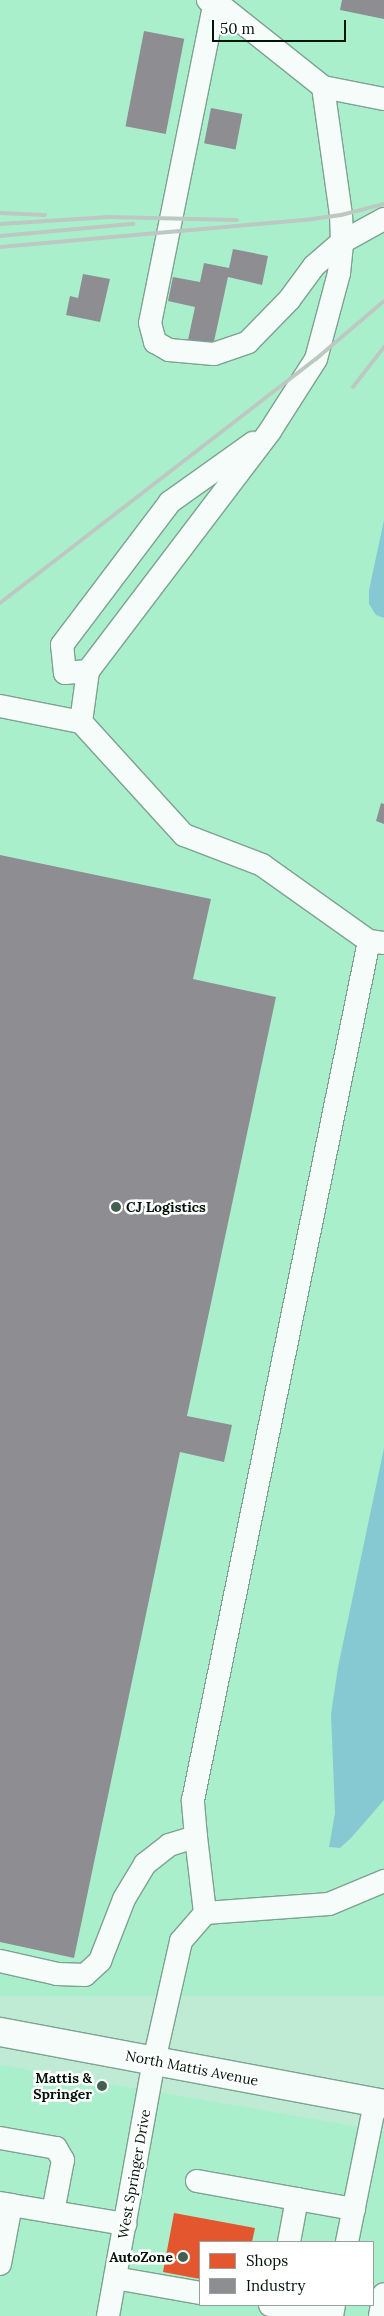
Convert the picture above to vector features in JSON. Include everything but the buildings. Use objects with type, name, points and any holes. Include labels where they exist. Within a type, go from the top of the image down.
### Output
[{"type":"main road","name":"North Mattis Avenue","points":[[0,2032],[379,2103]]},
{"type":"street","points":[[384,99],[323,87],[212,1],[150,323],[155,342],[169,350],[214,354],[248,342],[288,300],[314,266],[342,242],[384,219]]},
{"type":"street","points":[[81,722],[88,671],[270,431],[316,359],[337,281],[342,242],[341,215],[323,87]]},
{"type":"street","points":[[88,671],[66,673],[62,645],[170,502],[270,431]]},
{"type":"street","points":[[0,706],[81,722],[184,835],[262,865],[377,942],[193,1800],[205,1914],[329,1904],[384,1881]]},
{"type":"street","points":[[0,1961],[57,1974],[85,1975],[100,1961],[124,1899],[145,1864],[169,1845],[196,1837]]},
{"type":"street","name":"West Springer Drive","points":[[108,2316],[154,2060],[181,1941],[205,1914]]},
{"type":"street","points":[[347,2241],[379,2103]]},
{"type":"street","points":[[0,2138],[56,2148],[63,2160],[53,2212]]},
{"type":"street","points":[[197,2181],[354,2209]]},
{"type":"street","points":[[289,2241],[298,2199]]},
{"type":"street","points":[[0,2264],[5,2204],[125,2224]]},
{"type":"street","points":[[115,2278],[199,2293]]},
{"type":"street","points":[[380,2316],[384,2294]]},
{"type":"street","points":[[280,2306],[332,2316]]},
{"type":"shaded area","points":[[0,0],[384,0],[384,1996],[0,1996]]},
{"type":"shaded area","points":[[0,2065],[384,2131],[384,2316],[0,2316]]},
{"type":"water","points":[[384,520],[384,618],[376,615],[369,604],[369,590]]},
{"type":"water","points":[[384,1448],[384,1800],[340,1848],[329,1847],[335,1813],[331,1714],[338,1667]]},
{"type":"railway","points":[[0,247],[312,219],[341,215],[384,204]]},
{"type":"railway","points":[[0,213],[45,215]]},
{"type":"railway","points":[[0,224],[109,217],[237,220]]},
{"type":"railway","points":[[0,236],[133,224]]},
{"type":"railway","points":[[0,603],[316,359],[384,301]]},
{"type":"railway","points":[[353,387],[384,347]]},
{"type":"place","name":"CJ Logistics","points":[[116,1207]]},
{"type":"place","name":"Mattis & Springer","points":[[102,2086]]},
{"type":"place","name":"AutoZone","points":[[183,2257]]}]
